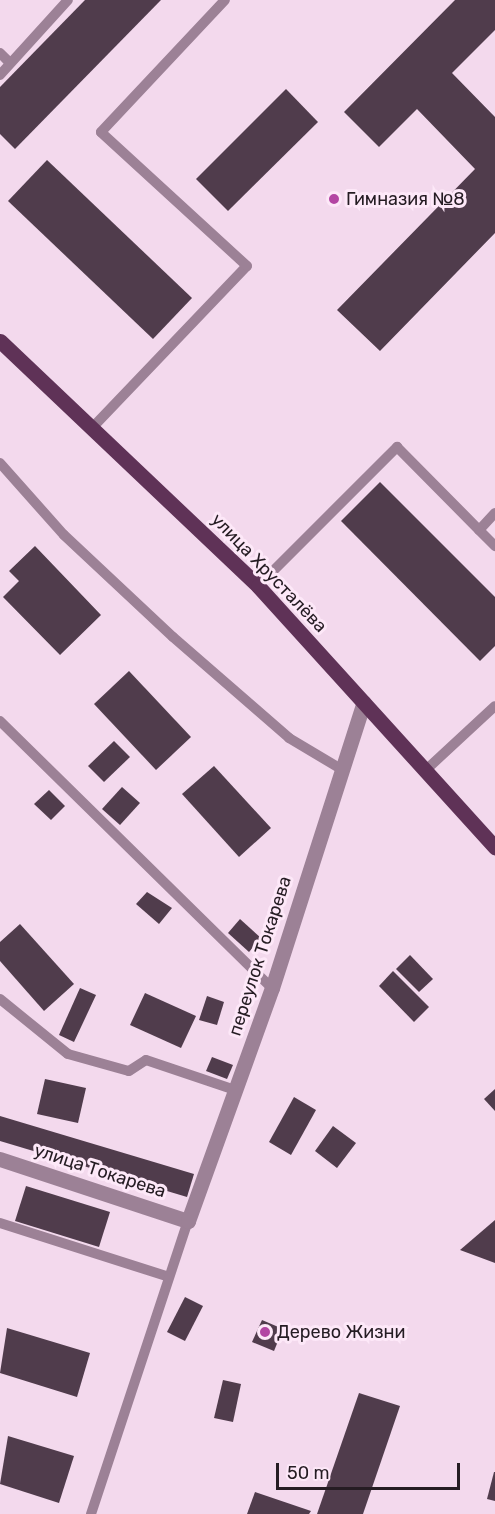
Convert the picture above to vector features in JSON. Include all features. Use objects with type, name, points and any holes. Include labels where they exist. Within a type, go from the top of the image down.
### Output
[{"type":"main road","name":"улица Хрусталёва","points":[[0,341],[258,586],[428,768],[495,847]]},
{"type":"street","name":"переулок Токарева","points":[[188,1221],[272,988],[364,702]]},
{"type":"street","name":"улица Токарева","points":[[0,1159],[188,1221]]},
{"type":"lane","points":[[0,75],[68,0]]},
{"type":"lane","points":[[92,428],[247,266],[101,132],[225,0]]},
{"type":"lane","points":[[0,53],[10,63]]},
{"type":"lane","points":[[258,586],[397,447],[495,546]]},
{"type":"lane","points":[[0,463],[64,535],[173,637],[289,738],[341,769]]},
{"type":"lane","points":[[479,530],[495,513]]},
{"type":"lane","points":[[428,768],[495,706]]},
{"type":"lane","points":[[0,721],[272,988]]},
{"type":"lane","points":[[0,999],[68,1054],[129,1071],[146,1060],[235,1090]]},
{"type":"lane","points":[[91,1514],[188,1221]]},
{"type":"lane","points":[[0,1222],[169,1277]]},
{"type":"building","points":[[85,0],[161,0],[15,149],[0,134],[0,87]]},
{"type":"building","points":[[455,0],[495,0],[495,30],[452,73],[495,117],[495,233],[380,351],[337,310],[475,169],[417,109],[379,147],[344,112]]},
{"type":"building","points":[[286,89],[318,122],[228,211],[196,179]]},
{"type":"building","points":[[47,160],[192,298],[153,339],[8,201]]},
{"type":"building","points":[[380,482],[495,597],[495,646],[480,661],[341,521]]},
{"type":"building","points":[[35,546],[101,615],[60,655],[3,597],[19,581],[9,571]]},
{"type":"building","points":[[129,671],[191,737],[156,770],[94,704]]},
{"type":"building","points":[[114,741],[130,757],[104,782],[88,766]]},
{"type":"building","points":[[214,766],[271,828],[239,857],[182,794]]},
{"type":"building","points":[[122,787],[140,803],[120,825],[102,809]]},
{"type":"building","points":[[49,790],[65,806],[51,820],[34,804]]},
{"type":"building","points":[[147,892],[172,908],[159,924],[136,904]]},
{"type":"building","points":[[240,919],[261,938],[249,952],[228,933]]},
{"type":"building","points":[[20,924],[74,984],[44,1011],[0,961],[0,942]]},
{"type":"building","points":[[410,955],[433,979],[419,992],[396,969]]},
{"type":"building","points":[[393,971],[429,1007],[414,1022],[379,986]]},
{"type":"building","points":[[80,988],[96,995],[74,1042],[59,1035]]},
{"type":"building","points":[[145,993],[196,1016],[181,1048],[130,1025]]},
{"type":"building","points":[[207,996],[224,1002],[217,1025],[199,1020]]},
{"type":"building","points":[[212,1057],[233,1065],[227,1079],[206,1071]]},
{"type":"building","points":[[45,1079],[86,1088],[78,1123],[37,1114]]},
{"type":"building","points":[[495,1089],[495,1111],[484,1099]]},
{"type":"building","points":[[294,1097],[316,1110],[291,1155],[269,1142]]},
{"type":"building","points":[[0,1116],[194,1174],[187,1197],[0,1141]]},
{"type":"building","points":[[333,1126],[356,1143],[337,1168],[315,1151]]},
{"type":"building","points":[[26,1186],[110,1212],[99,1247],[15,1221]]},
{"type":"building","points":[[495,1220],[495,1263],[460,1250]]},
{"type":"building","points":[[185,1297],[203,1306],[185,1341],[167,1332]]},
{"type":"building","points":[[262,1320],[283,1329],[274,1351],[252,1342]]},
{"type":"building","points":[[7,1328],[90,1353],[77,1397],[0,1373]]},
{"type":"building","points":[[223,1380],[241,1384],[233,1422],[214,1418]]},
{"type":"building","points":[[359,1393],[400,1406],[363,1514],[317,1514]]},
{"type":"building","points":[[8,1436],[74,1456],[59,1503],[0,1484]]},
{"type":"building","points":[[495,1472],[495,1501],[487,1499]]},
{"type":"building","points":[[255,1492],[311,1511],[309,1514],[247,1514]]},
{"type":"place","name":"Гимназия №8","points":[[334,199]]},
{"type":"place","name":"Дерево Жизни","points":[[265,1332]]}]
